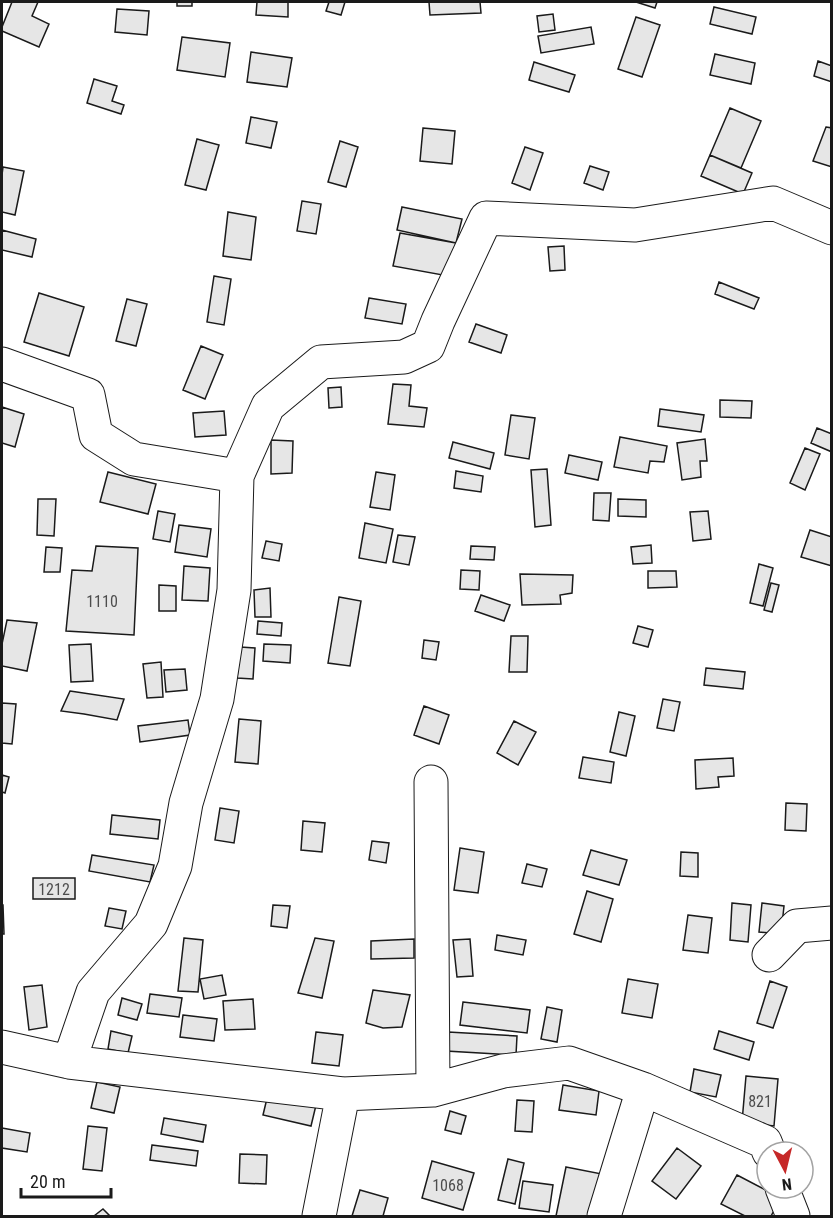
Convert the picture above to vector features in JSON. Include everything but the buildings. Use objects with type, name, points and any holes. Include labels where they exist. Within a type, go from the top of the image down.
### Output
[{"type":"street","points":[[69,1062],[93,992],[151,924],[175,866],[186,803],[217,699],[234,590],[237,476],[268,406],[321,363],[404,357],[428,346],[486,218],[635,225],[773,203],[831,228]]},
{"type":"street","points":[[2,364],[88,395],[96,435],[134,459],[237,476]]},
{"type":"street","points":[[431,783],[433,1090]]},
{"type":"street","points":[[770,955],[797,926],[831,923]]},
{"type":"street","points":[[2,1047],[69,1062],[344,1094],[433,1090],[503,1071],[569,1063],[643,1089],[760,1140]]},
{"type":"street","points":[[604,1216],[643,1089]]},
{"type":"street","points":[[319,1216],[344,1094]]},
{"type":"street","points":[[787,1200],[793,1216]]}]
